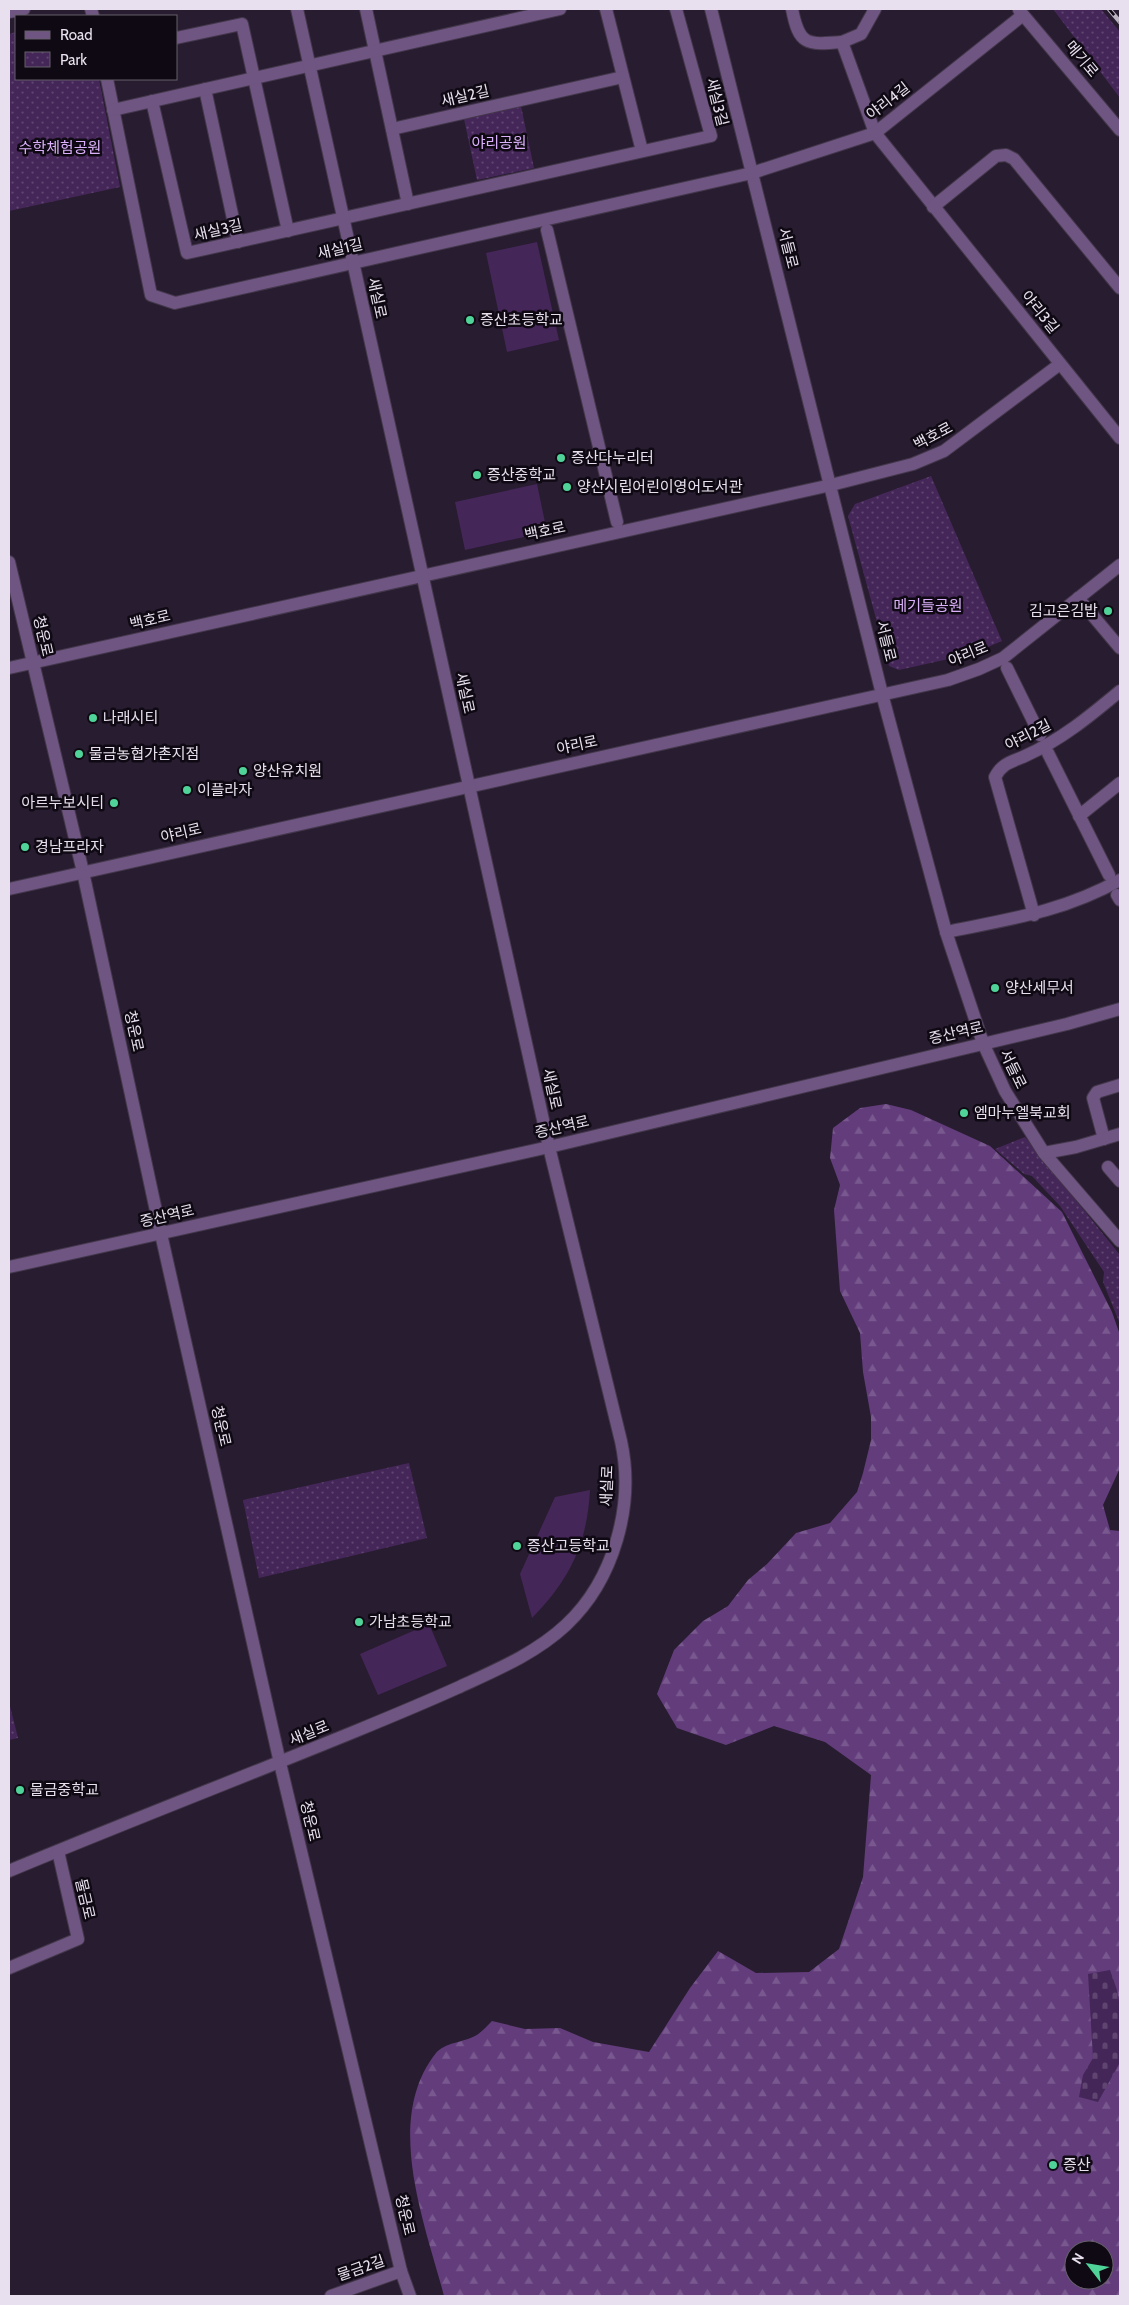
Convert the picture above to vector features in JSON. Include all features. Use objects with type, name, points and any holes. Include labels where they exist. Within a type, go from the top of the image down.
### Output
[{"type":"street","points":[[9,12],[24,9]]},
{"type":"street","name":"새실로","points":[[9,1871],[401,1713],[490,1673],[531,1652],[567,1624],[594,1591],[605,1572],[612,1553],[623,1511],[626,1484],[623,1451],[549,1147],[297,9]]},
{"type":"street","points":[[366,9],[408,204]]},
{"type":"street","points":[[113,110],[560,9]]},
{"type":"street","points":[[606,9],[642,151]]},
{"type":"street","name":"새실3길","points":[[152,101],[187,253],[711,136],[676,9]]},
{"type":"street","name":"서들로","points":[[711,9],[882,694],[946,932],[983,1043],[1005,1091],[1044,1153],[1120,1241]]},
{"type":"street","points":[[792,9],[796,31],[805,40],[817,44],[842,42],[861,34],[876,9]]},
{"type":"street","name":"야리4길","points":[[752,173],[875,133],[1021,12]]},
{"type":"street","name":"메기로","points":[[1021,12],[1120,130]]},
{"type":"street","points":[[178,38],[242,24],[288,231]]},
{"type":"street","name":"야리3길","points":[[842,42],[875,133],[1120,438]]},
{"type":"street","name":"새실2길","points":[[392,129],[623,77]]},
{"type":"street","name":"새실1길","points":[[107,80],[151,295],[175,303],[752,173]]},
{"type":"street","points":[[205,89],[238,242]]},
{"type":"street","points":[[933,207],[996,156],[1006,155],[1014,159],[1120,288]]},
{"type":"street","points":[[547,230],[617,522]]},
{"type":"street","name":"백호로","points":[[9,668],[831,485],[913,464],[944,451],[1060,364]]},
{"type":"street","name":"청운로","points":[[9,562],[83,872],[160,1234],[280,1763],[401,2271],[410,2296]]},
{"type":"street","name":"야리로","points":[[9,889],[469,785],[948,680],[1003,658],[1120,564]]},
{"type":"street","points":[[1078,598],[1120,648]]},
{"type":"street","points":[[1007,668],[1040,735]]},
{"type":"street","name":"야리2길","points":[[1034,915],[995,777],[1000,767],[1045,747],[1090,716],[1120,691]]},
{"type":"street","points":[[946,932],[1034,915],[1067,906],[1114,878],[1079,816],[1048,753]]},
{"type":"street","points":[[1079,816],[1120,783]]},
{"type":"street","name":"증산역로","points":[[9,1268],[549,1147],[1120,1009]]},
{"type":"street","points":[[1104,1139],[1093,1098],[1097,1092],[1120,1085]]},
{"type":"street","points":[[1044,1153],[1120,1134]]},
{"type":"street","name":"물금로","points":[[9,1968],[78,1939],[58,1851]]},
{"type":"street","name":"물금2길","points":[[331,2296],[401,2271]]},
{"type":"green space","points":[[1053,9],[1101,9],[1120,32],[1120,98]]},
{"type":"green space","name":"수학체험공원","points":[[15,32],[15,80],[99,80],[120,187],[9,211],[9,34]]},
{"type":"green space","name":"야리공원","points":[[521,106],[534,168],[477,180],[464,119]]},
{"type":"green space","points":[[537,242],[559,340],[507,352],[486,253]]},
{"type":"green space","name":"메기들공원","points":[[931,476],[1002,641],[971,654],[899,670],[889,666],[848,516],[855,504]]},
{"type":"green space","points":[[537,484],[547,532],[465,550],[455,502]]},
{"type":"green space","points":[[886,1104],[911,1110],[990,1146],[1062,1212],[1112,1312],[1120,1335],[1120,1468],[1103,1505],[1110,1530],[1120,1531],[1120,2296],[444,2296],[419,2205],[410,2140],[412,2109],[420,2080],[436,2053],[449,2045],[475,2036],[492,2021],[525,2029],[560,2028],[593,2042],[649,2052],[690,1988],[718,1951],[756,1973],[809,1972],[839,1949],[863,1877],[871,1775],[825,1742],[774,1726],[726,1745],[677,1728],[657,1694],[674,1650],[703,1621],[728,1606],[748,1580],[767,1564],[796,1533],[830,1523],[857,1492],[863,1473],[871,1440],[871,1417],[863,1372],[860,1333],[840,1291],[834,1210],[840,1185],[830,1158],[833,1128],[860,1108]]},
{"type":"green space","points":[[1025,1137],[1120,1255],[1120,1324],[1103,1282],[1104,1272],[1060,1206],[1032,1176],[1024,1174],[995,1149]]},
{"type":"green space","points":[[409,1463],[427,1538],[259,1578],[243,1500]]},
{"type":"green space","points":[[590,1490],[585,1527],[574,1560],[557,1589],[532,1618],[520,1574],[555,1497]]},
{"type":"green space","points":[[429,1624],[447,1666],[378,1695],[360,1654]]},
{"type":"green space","points":[[9,1702],[18,1738],[9,1740]]},
{"type":"green space","points":[[1110,1970],[1117,1990],[1120,2007],[1120,2056],[1119,2064],[1098,2102],[1079,2097],[1083,2075],[1093,2058],[1088,1974]]},
{"type":"railway","points":[[1109,9],[1120,22]]},
{"type":"place","name":"증산초등학교","points":[[470,320]]},
{"type":"place","name":"증산다누리터","points":[[561,458]]},
{"type":"place","name":"증산중학교","points":[[477,475]]},
{"type":"place","name":"양산시립어린이영어도서관","points":[[567,487]]},
{"type":"place","name":"김고은김밥","points":[[1108,611]]},
{"type":"place","name":"나래시티","points":[[93,718]]},
{"type":"place","name":"물금농협가촌지점","points":[[79,754]]},
{"type":"place","name":"양산유치원","points":[[243,771]]},
{"type":"place","name":"이플라자","points":[[187,790]]},
{"type":"place","name":"아르누보시티","points":[[114,803]]},
{"type":"place","name":"경남프라자","points":[[25,847]]},
{"type":"place","name":"양산세무서","points":[[995,988]]},
{"type":"place","name":"엠마누엘북교회","points":[[964,1113]]},
{"type":"place","name":"증산고등학교","points":[[517,1546]]},
{"type":"place","name":"가남초등학교","points":[[359,1622]]},
{"type":"place","name":"물금중학교","points":[[20,1790]]},
{"type":"place","name":"증산","points":[[1053,2165]]}]
